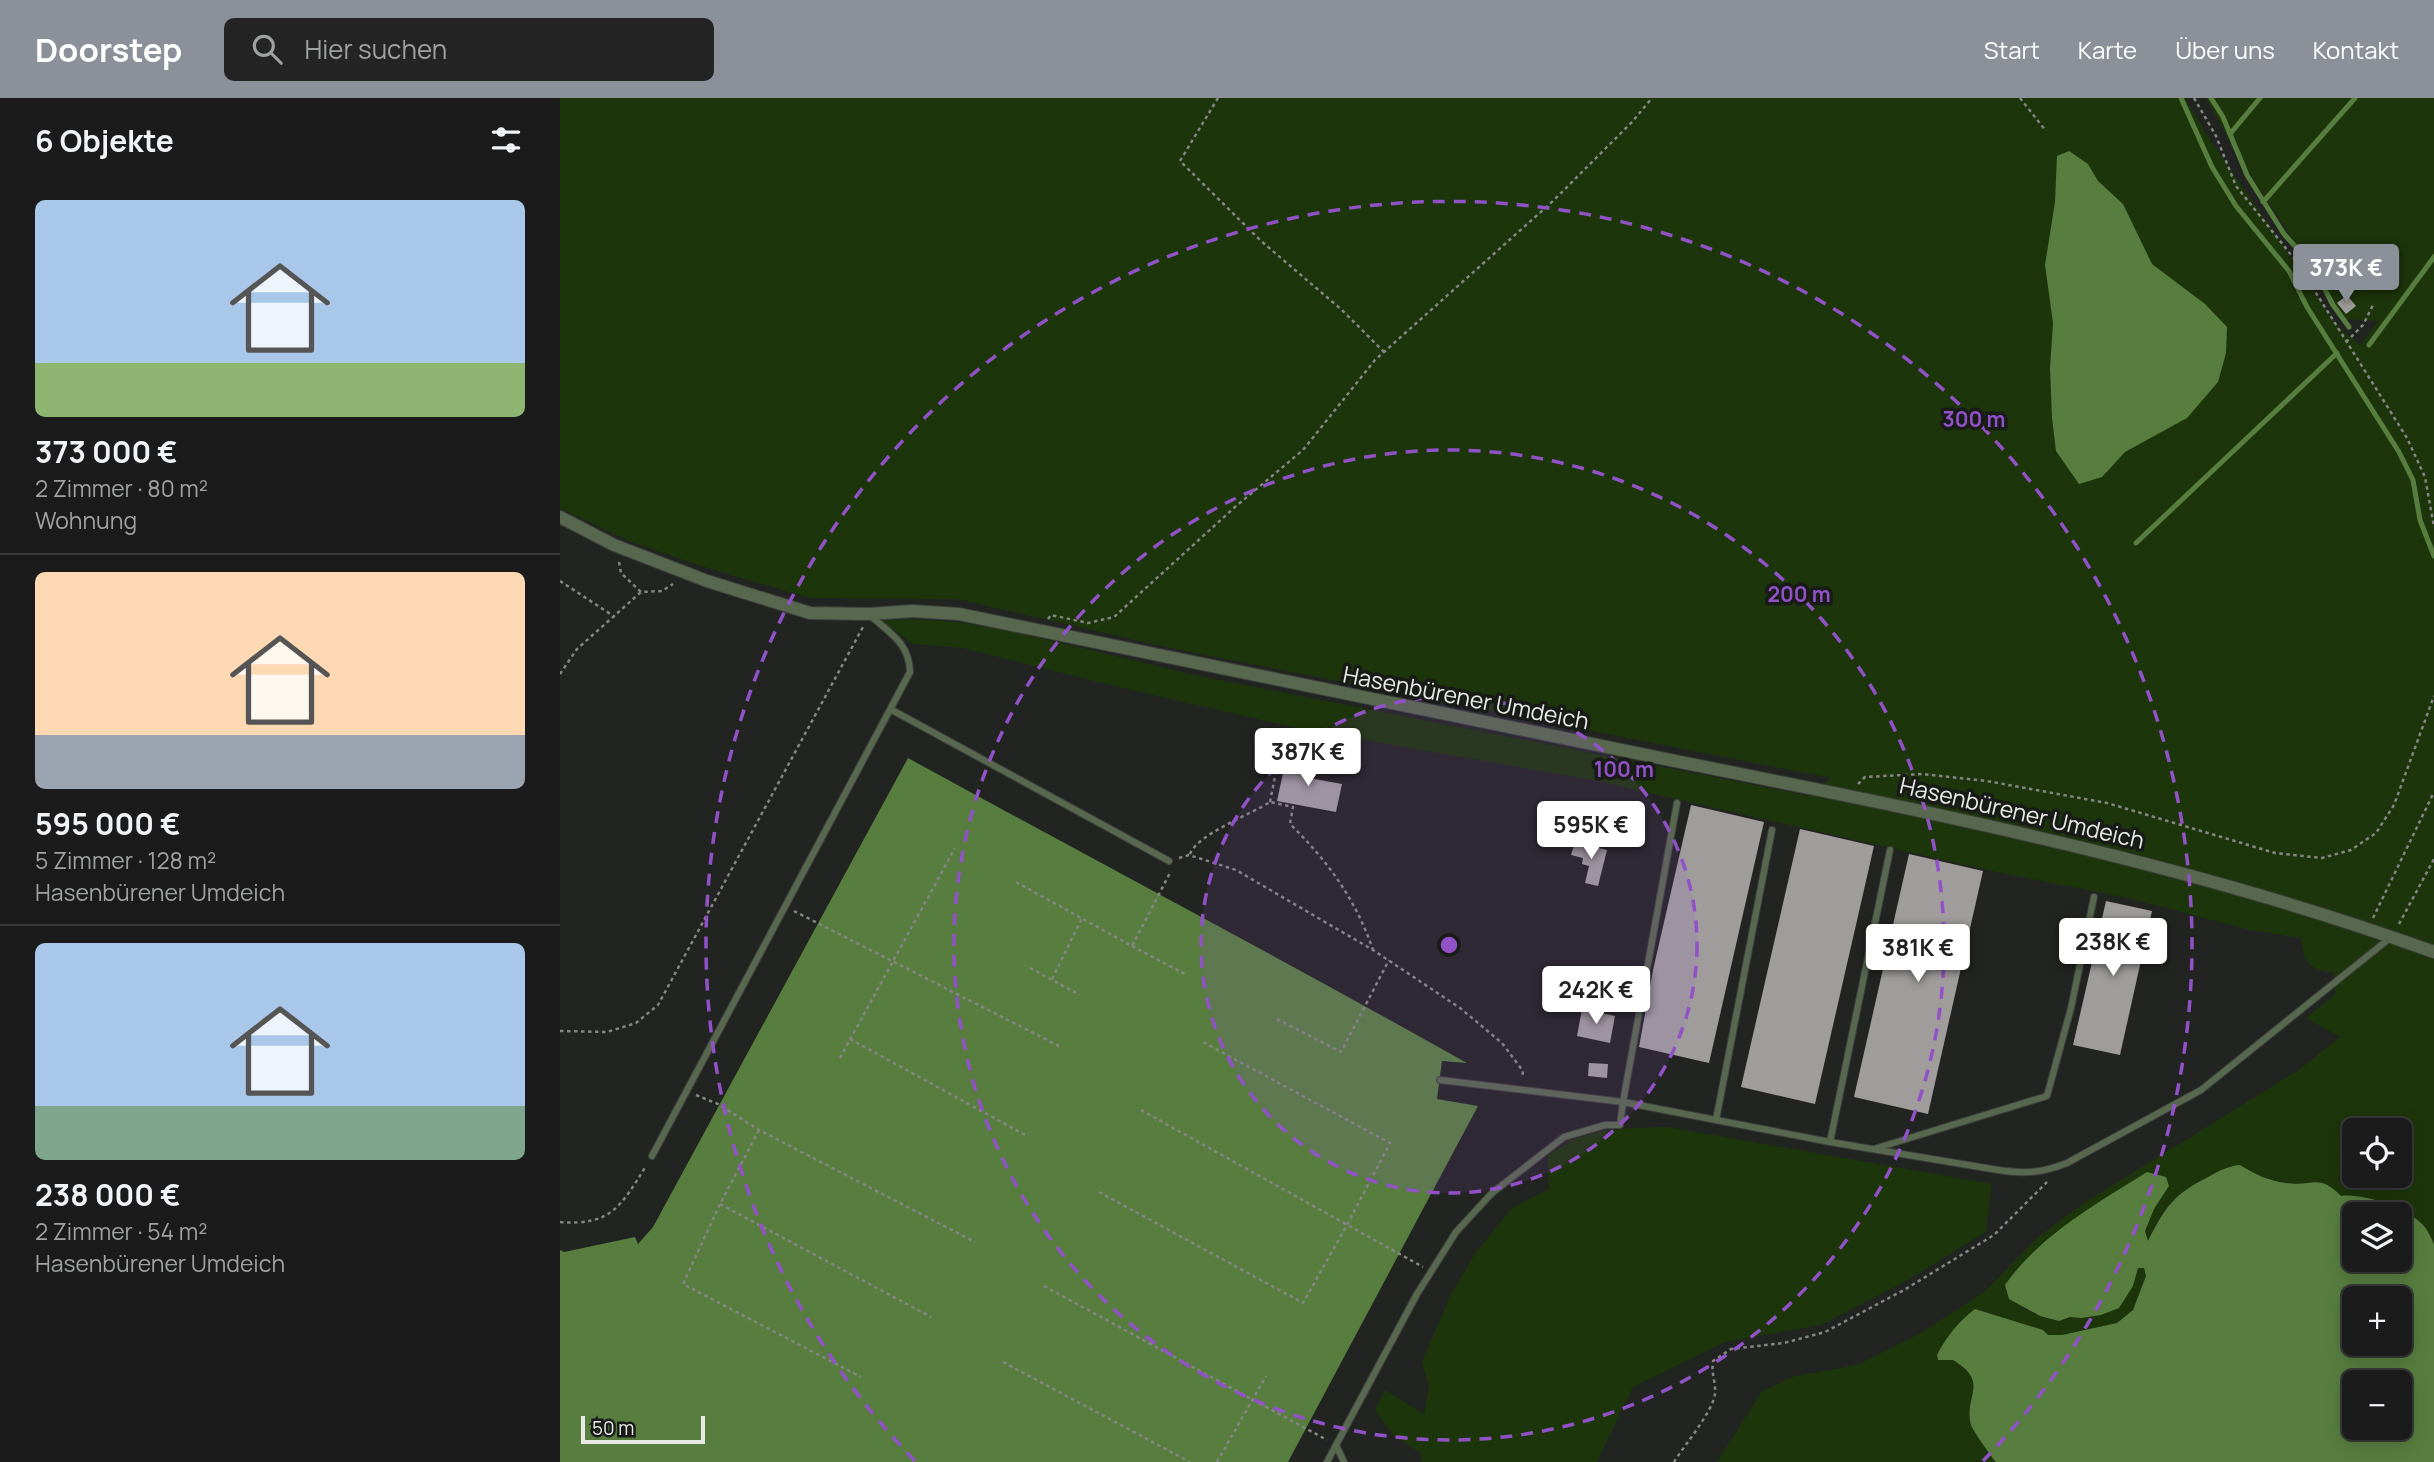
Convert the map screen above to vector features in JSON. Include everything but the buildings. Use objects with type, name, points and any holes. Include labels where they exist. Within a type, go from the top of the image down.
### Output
[{"type":"street","name":"Hasenbürener Umdeich","points":[[560,517],[614,545],[689,574],[810,613],[870,614],[912,611],[959,614],[1295,685],[1846,794],[2145,862],[2368,929],[2434,953]]},
{"type":"lane","points":[[652,1156],[910,672],[909,657],[903,644],[870,614]]},
{"type":"lane","points":[[892,710],[1169,861]]},
{"type":"lane","points":[[1327,1462],[1431,1272],[1456,1232],[1492,1193],[1564,1137],[1605,1125],[1620,1125],[1677,803]]},
{"type":"lane","points":[[1716,1120],[1772,830]]},
{"type":"lane","points":[[1830,1142],[1890,850]]},
{"type":"lane","points":[[1873,1149],[2047,1096],[2071,1008],[2094,897]]},
{"type":"lane","points":[[1440,1080],[1623,1102],[1830,1142],[2025,1174],[2067,1163],[2201,1090],[2392,937]]},
{"type":"lane","points":[[1336,1445],[1344,1462]]},
{"type":"path","points":[[1218,98],[1180,161],[1261,241],[1342,310],[1384,352]]},
{"type":"path","points":[[1039,631],[1051,615],[1088,623],[1114,617],[1235,507],[1303,450],[1384,352],[1552,201],[1653,98]]},
{"type":"path","points":[[2020,98],[2046,131]]},
{"type":"path","points":[[2194,98],[2216,136],[2236,186],[2296,261],[2407,438],[2425,477],[2434,527]]},
{"type":"path","points":[[2346,342],[2363,325],[2374,305]]},
{"type":"path","points":[[614,545],[621,572],[641,593]]},
{"type":"path","points":[[560,674],[577,649],[641,593],[662,592],[689,574]]},
{"type":"path","points":[[560,581],[615,617]]},
{"type":"path","points":[[560,1031],[607,1032],[636,1024],[658,1005],[870,614]]},
{"type":"path","points":[[1846,794],[1865,777],[1922,774],[1987,780],[2107,803],[2275,853],[2322,858],[2351,850],[2376,833],[2393,805],[2434,696]]},
{"type":"path","points":[[1270,802],[1280,751]]},
{"type":"path","points":[[2368,929],[2434,792]]},
{"type":"path","points":[[1189,855],[1193,847],[1214,833],[1270,802],[1293,807],[1290,824],[1317,850],[1338,877],[1363,921],[1373,950]]},
{"type":"path","points":[[840,1058],[955,848]]},
{"type":"path","points":[[1169,861],[1189,855],[1236,870],[1389,960],[1460,1008],[1502,1043],[1523,1071],[1521,1091]]},
{"type":"path","points":[[1132,946],[1178,858]]},
{"type":"path","points":[[2392,937],[2434,859]]},
{"type":"path","points":[[1016,882],[1185,974]]},
{"type":"path","points":[[785,906],[1059,1046]]},
{"type":"path","points":[[1052,979],[1082,918]]},
{"type":"path","points":[[1277,1019],[1341,1052],[1389,960]]},
{"type":"path","points":[[1030,968],[1080,995]]},
{"type":"path","points":[[850,1039],[1027,1136]]},
{"type":"path","points":[[1099,1192],[1303,1303],[1390,1143],[1201,1041]]},
{"type":"path","points":[[686,1090],[718,1104],[759,1130],[975,1242]]},
{"type":"path","points":[[1141,1110],[1348,1223],[1431,1272]]},
{"type":"path","points":[[759,1130],[720,1204],[683,1284],[862,1377]]},
{"type":"path","points":[[560,1222],[596,1222],[617,1208],[652,1156]]},
{"type":"path","points":[[1674,1462],[1711,1408],[1716,1392],[1711,1373],[1713,1361],[1731,1349],[1784,1343],[1825,1332],[1904,1290],[1994,1235],[2046,1185],[2052,1169]]},
{"type":"path","points":[[720,1204],[931,1317]]},
{"type":"path","points":[[1044,1286],[1336,1445]]},
{"type":"path","points":[[1003,1363],[1190,1462]]},
{"type":"path","points":[[1217,1462],[1266,1376]]},
{"type":"shaded area","points":[[560,98],[2185,98],[2209,138],[2339,327],[2360,345],[2378,321],[2345,319],[2240,159],[2206,98],[2434,98],[2434,1244],[2423,1225],[2412,1216],[2412,1202],[2381,1202],[2361,1197],[2341,1197],[2333,1189],[2320,1183],[2280,1182],[2240,1167],[2228,1167],[2190,1187],[2173,1200],[2148,1242],[2144,1231],[2169,1186],[2022,1308],[2059,1321],[2070,1317],[2081,1318],[2133,1286],[2138,1268],[2144,1268],[2146,1276],[2133,1310],[2117,1323],[2062,1335],[2048,1335],[2042,1330],[1975,1309],[1954,1330],[1937,1355],[1938,1360],[1953,1360],[1971,1376],[1971,1425],[1996,1462],[1717,1462],[1762,1391],[1795,1376],[1857,1365],[1921,1333],[1984,1292],[2038,1237],[2084,1203],[2300,1069],[2340,1037],[2306,1018],[2335,994],[2334,973],[2318,970],[2309,964],[2301,938],[2250,930],[2132,899],[1992,871],[1593,780],[1296,728],[963,648],[913,644],[882,621],[910,619],[957,622],[1005,630],[1199,676],[1810,796],[1831,778],[1170,648],[957,599],[810,598],[631,542],[560,508]]},
{"type":"shaded area","points":[[2069,151],[2088,164],[2098,181],[2123,204],[2152,264],[2205,304],[2227,327],[2226,353],[2218,382],[2187,418],[2125,452],[2102,477],[2079,484],[2056,451],[2050,368],[2053,323],[2045,265],[2055,202],[2057,156]]},
{"type":"shaded area","points":[[908,758],[1467,1063],[1442,1061],[1437,1099],[1478,1106],[1288,1462],[560,1462],[560,1250],[564,1252],[635,1237],[638,1244],[653,1227]]},
{"type":"shaded area","points":[[1668,1127],[1992,1184],[1986,1232],[1906,1281],[1821,1325],[1725,1342],[1633,1387],[1597,1462],[1422,1462],[1421,1453],[1394,1436],[1375,1410],[1385,1390],[1424,1414],[1429,1386],[1422,1362],[1451,1294],[1476,1252],[1512,1208],[1549,1189],[1548,1156],[1562,1146],[1594,1133]]},
{"type":"shaded area","points":[[2240,1165],[2274,1181],[2295,1184],[2321,1183],[2341,1196],[2381,1202],[2342,1202],[2342,1272],[2412,1272],[2412,1216],[2426,1229],[2434,1244],[2434,1462],[1996,1462],[1971,1425],[1971,1376],[1953,1360],[1938,1360],[1937,1355],[1953,1330],[1975,1309],[2043,1330],[2048,1335],[2062,1335],[2117,1323],[2133,1310],[2146,1276],[2144,1268],[2138,1268],[2133,1286],[2119,1308],[2101,1315],[2070,1317],[2059,1321],[2040,1316],[2009,1299],[2005,1285],[2019,1267],[2052,1236],[2147,1172],[2166,1177],[2169,1186],[2154,1209],[2145,1231],[2148,1241],[2165,1210],[2179,1196],[2196,1183],[2227,1168]]},
{"type":"waterway","points":[[2181,98],[2212,167],[2236,206],[2289,271],[2307,307],[2399,452],[2413,480],[2420,520],[2434,556]]},
{"type":"waterway","points":[[2211,98],[2223,117],[2247,175],[2284,234],[2312,265],[2333,305],[2349,327]]},
{"type":"waterway","points":[[2230,134],[2260,98]]},
{"type":"waterway","points":[[2263,202],[2355,98]]},
{"type":"waterway","points":[[2369,345],[2434,257]]},
{"type":"waterway","points":[[2136,543],[2337,353]]}]
